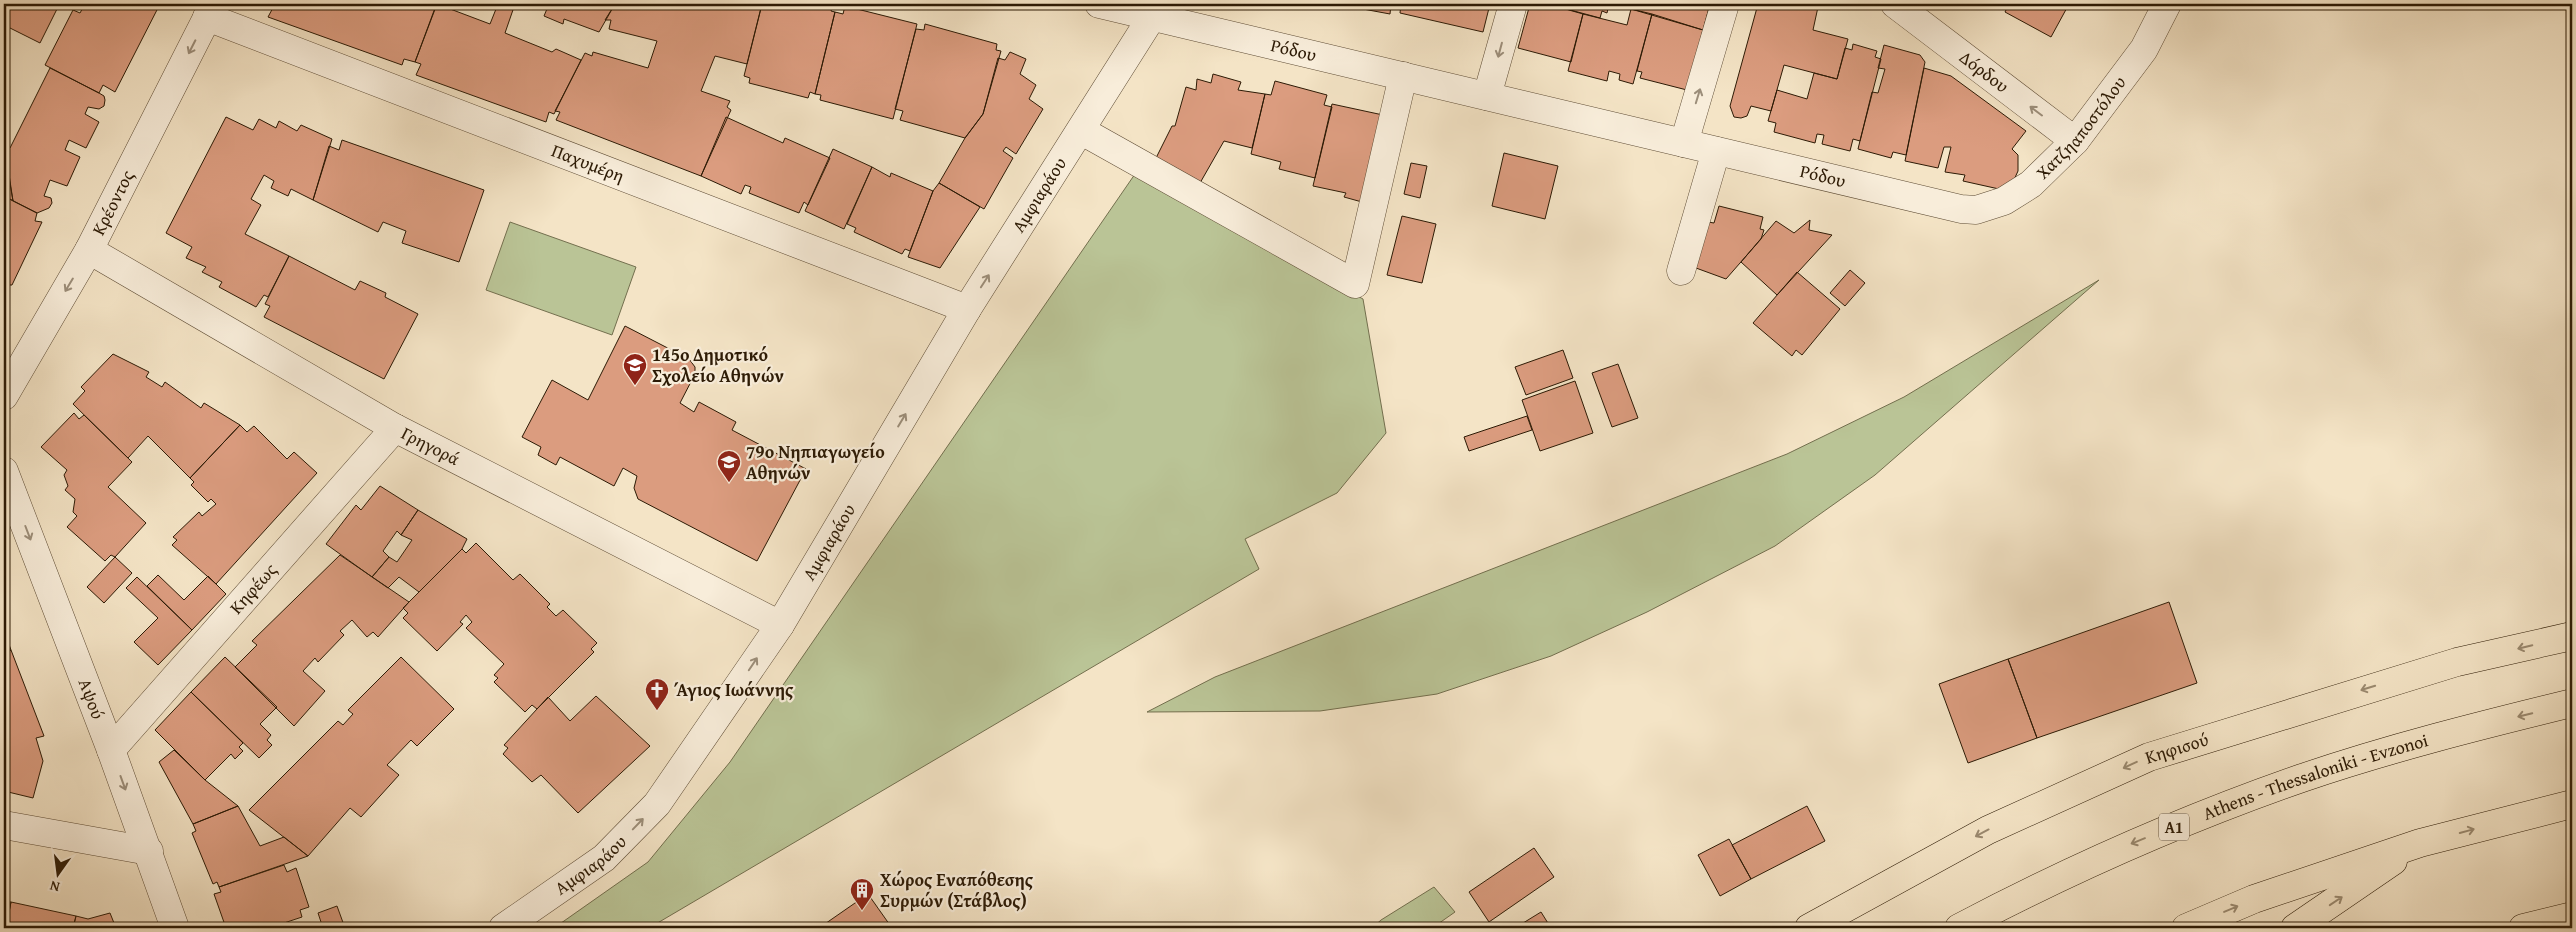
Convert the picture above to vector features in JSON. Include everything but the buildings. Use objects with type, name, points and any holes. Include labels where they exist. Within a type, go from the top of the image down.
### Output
[{"type":"main road","name":"Κηφισού","points":[[1809,928],[1988,830],[2149,757],[2457,662],[2572,636]]},
{"type":"main road","name":"Athens - Thessaloniki - Evzonoi","points":[[1959,928],[2027,892],[2121,848],[2303,778],[2398,748],[2572,703]]},
{"type":"main road","points":[[2186,928],[2254,899],[2420,843],[2572,804]]},
{"type":"main road","points":[[2295,928],[2420,843]]},
{"type":"main road","points":[[2531,927],[2572,916]]},
{"type":"street","name":"Ρόδου","points":[[1099,4],[1157,10],[1403,76],[1961,208]]},
{"type":"street","points":[[1487,96],[1513,4]]},
{"type":"street","points":[[1684,142],[1725,4]]},
{"type":"street","name":"Δόρδου","points":[[1895,4],[2075,141]]},
{"type":"street","name":"Χατζηαποστόλου","points":[[1961,208],[1976,210],[2004,201],[2031,184],[2075,141],[2144,49],[2166,4]]},
{"type":"street","name":"Κρέοντος","points":[[4,396],[90,250],[210,10]]},
{"type":"street","name":"Παχυμέρη","points":[[210,10],[967,309]]},
{"type":"street","name":"Αμφιαράου","points":[[503,928],[604,858],[657,804],[780,624],[967,309],[1082,131],[1157,10]]},
{"type":"street","points":[[1082,131],[1355,284],[1403,76]]},
{"type":"street","points":[[1681,271],[1716,151]]},
{"type":"street","name":"Γρηγορά","points":[[90,250],[395,428],[780,624]]},
{"type":"street","name":"Κηφέως","points":[[111,750],[395,428]]},
{"type":"street","name":"Αψού","points":[[4,471],[111,750],[175,928]]},
{"type":"street","points":[[4,825],[149,852]]},
{"type":"green space","points":[[1135,174],[1363,299],[1386,433],[1337,493],[1245,539],[1259,569],[649,928],[554,928],[648,862],[730,762]]},
{"type":"green space","points":[[510,222],[636,267],[612,335],[486,290]]},
{"type":"green space","points":[[2099,280],[1875,475],[1775,546],[1647,612],[1551,656],[1437,694],[1320,711],[1147,712],[1215,677],[1787,454],[1904,397]]},
{"type":"green space","points":[[1434,887],[1455,912],[1435,926],[1437,928],[1372,928],[1381,920]]},
{"type":"place","name":"145ο Δημοτικό Σχολείο Αθηνών","points":[[635,386]]},
{"type":"place","name":"79ο Νηπιαγωγείο Αθηνών","points":[[729,483]]},
{"type":"place","name":"Άγιος Ιωάννης","points":[[657,711]]},
{"type":"place","name":"Χώρος Εναπόθεσης Συρμών (Στάβλος)","points":[[862,911]]}]
